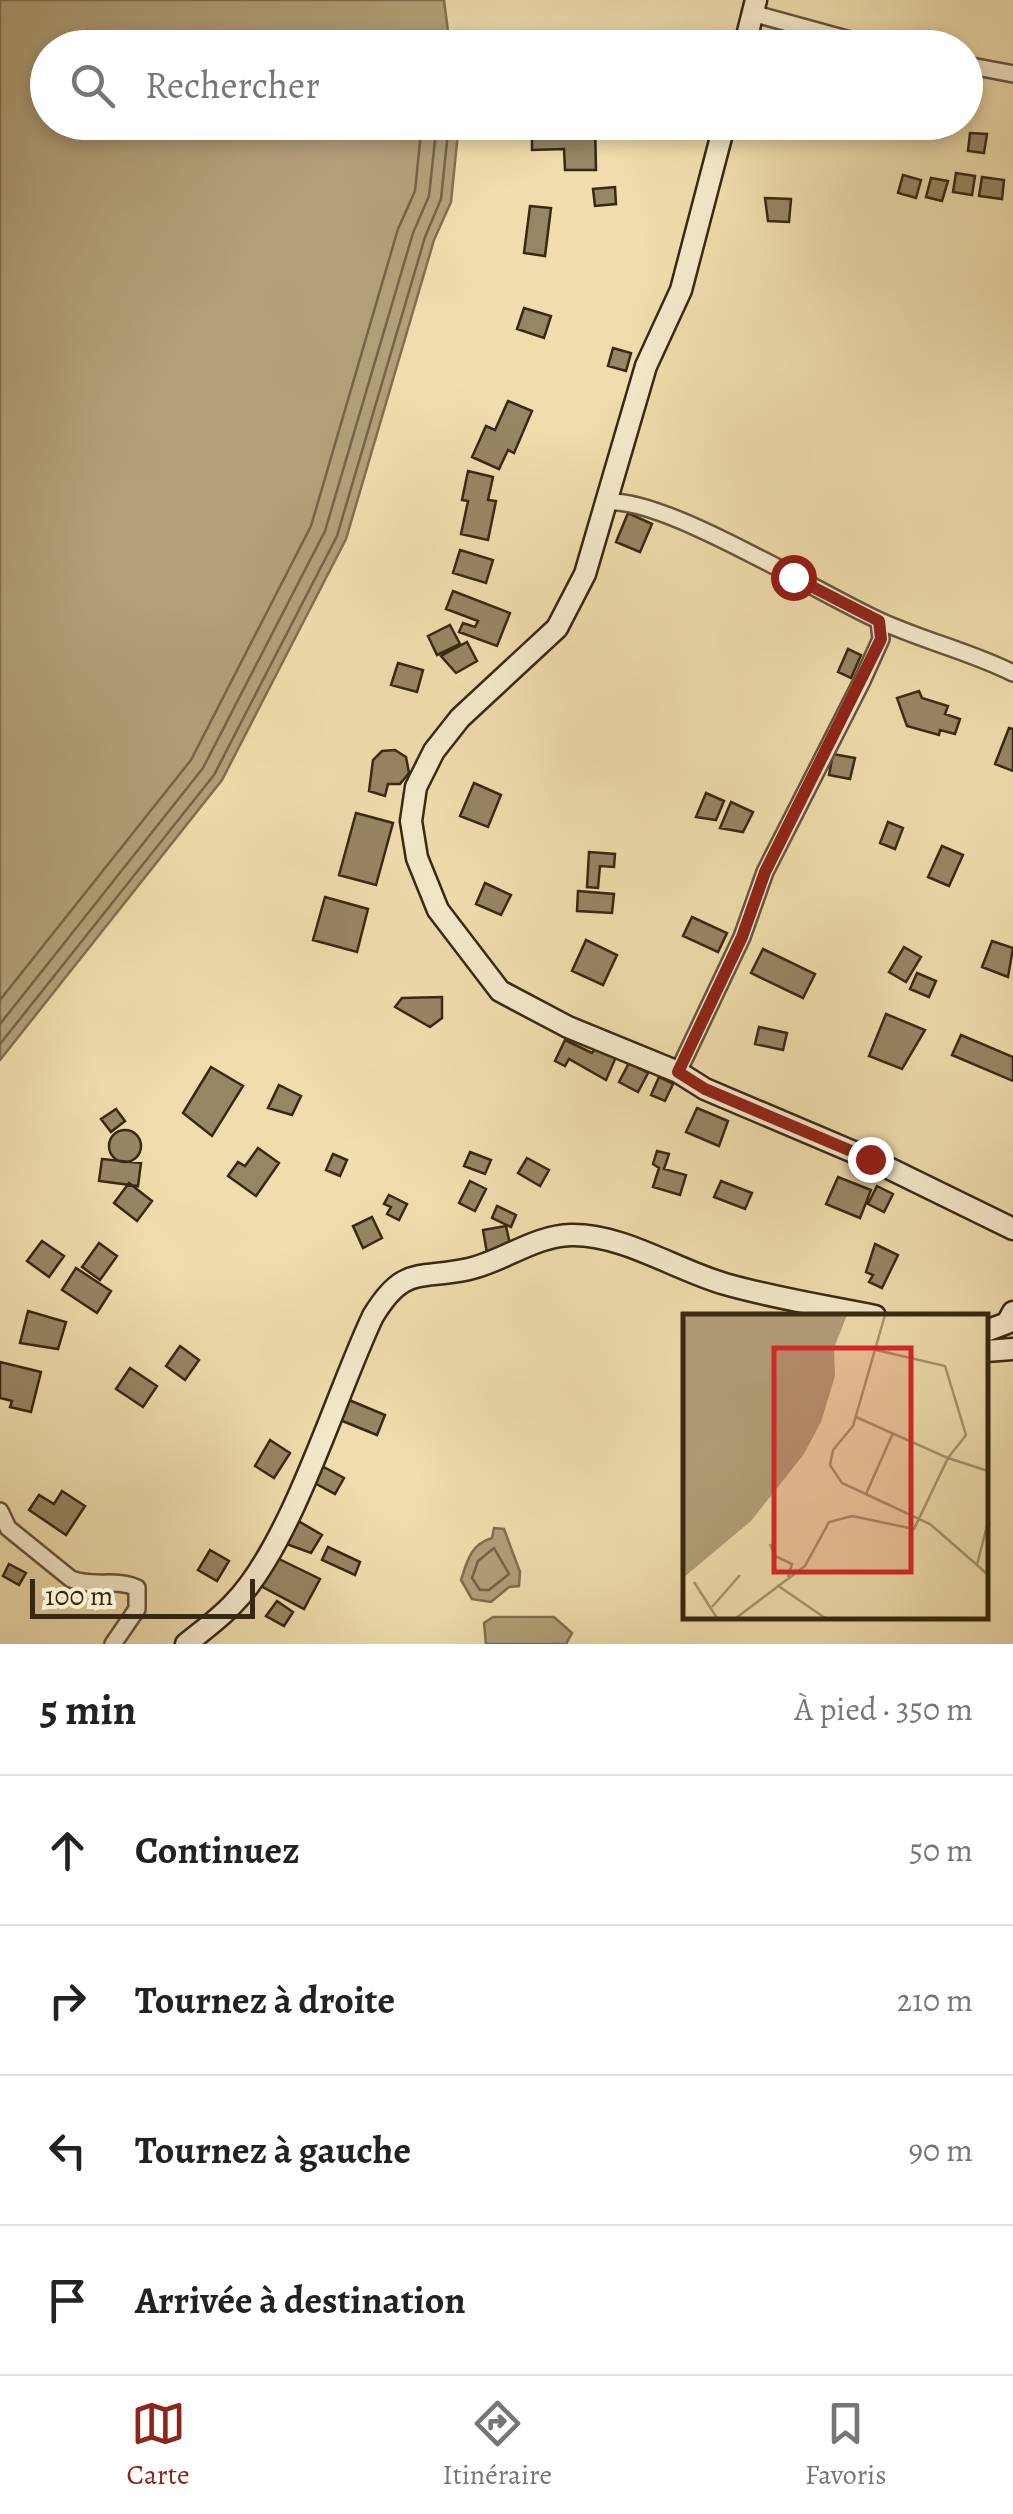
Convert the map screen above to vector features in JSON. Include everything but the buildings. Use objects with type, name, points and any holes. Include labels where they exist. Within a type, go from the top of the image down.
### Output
[{"type":"street","points":[[754,6],[826,30]]},
{"type":"street","points":[[983,68],[1013,74]]},
{"type":"street","points":[[720,140],[681,290],[646,366],[586,574],[557,628],[460,718],[434,752],[416,788],[410,821],[418,858],[438,910],[500,991],[568,1026],[678,1072],[705,1089],[870,1159],[1013,1229]]},
{"type":"street","points":[[609,502],[627,501],[722,540],[879,621],[1013,673]]},
{"type":"street","points":[[678,1072],[742,937],[765,872],[875,653],[881,639],[879,621]]},
{"type":"street","points":[[186,1644],[234,1603],[252,1580],[283,1523],[373,1316],[388,1291],[406,1277],[468,1269],[534,1242],[575,1234],[628,1248],[720,1283],[866,1314]]},
{"type":"street","points":[[988,1352],[1013,1349]]},
{"type":"street","points":[[0,1511],[4,1528],[71,1579],[82,1584],[127,1583],[137,1588],[137,1609],[114,1644]]},
{"type":"water","points":[[0,0],[444,0],[448,30],[30,30],[30,140],[457,140],[451,202],[434,240],[346,539],[222,780],[0,1060]]},
{"type":"water","points":[[494,1528],[504,1529],[520,1572],[519,1586],[509,1587],[491,1602],[472,1599],[461,1580],[465,1566],[479,1544],[492,1538]]},
{"type":"water","points":[[493,1617],[554,1617],[572,1633],[566,1644],[486,1644],[484,1623]]},
{"type":"route","points":[[793,577],[879,621],[881,639],[765,872],[742,937],[678,1072],[705,1089],[870,1159]]}]
